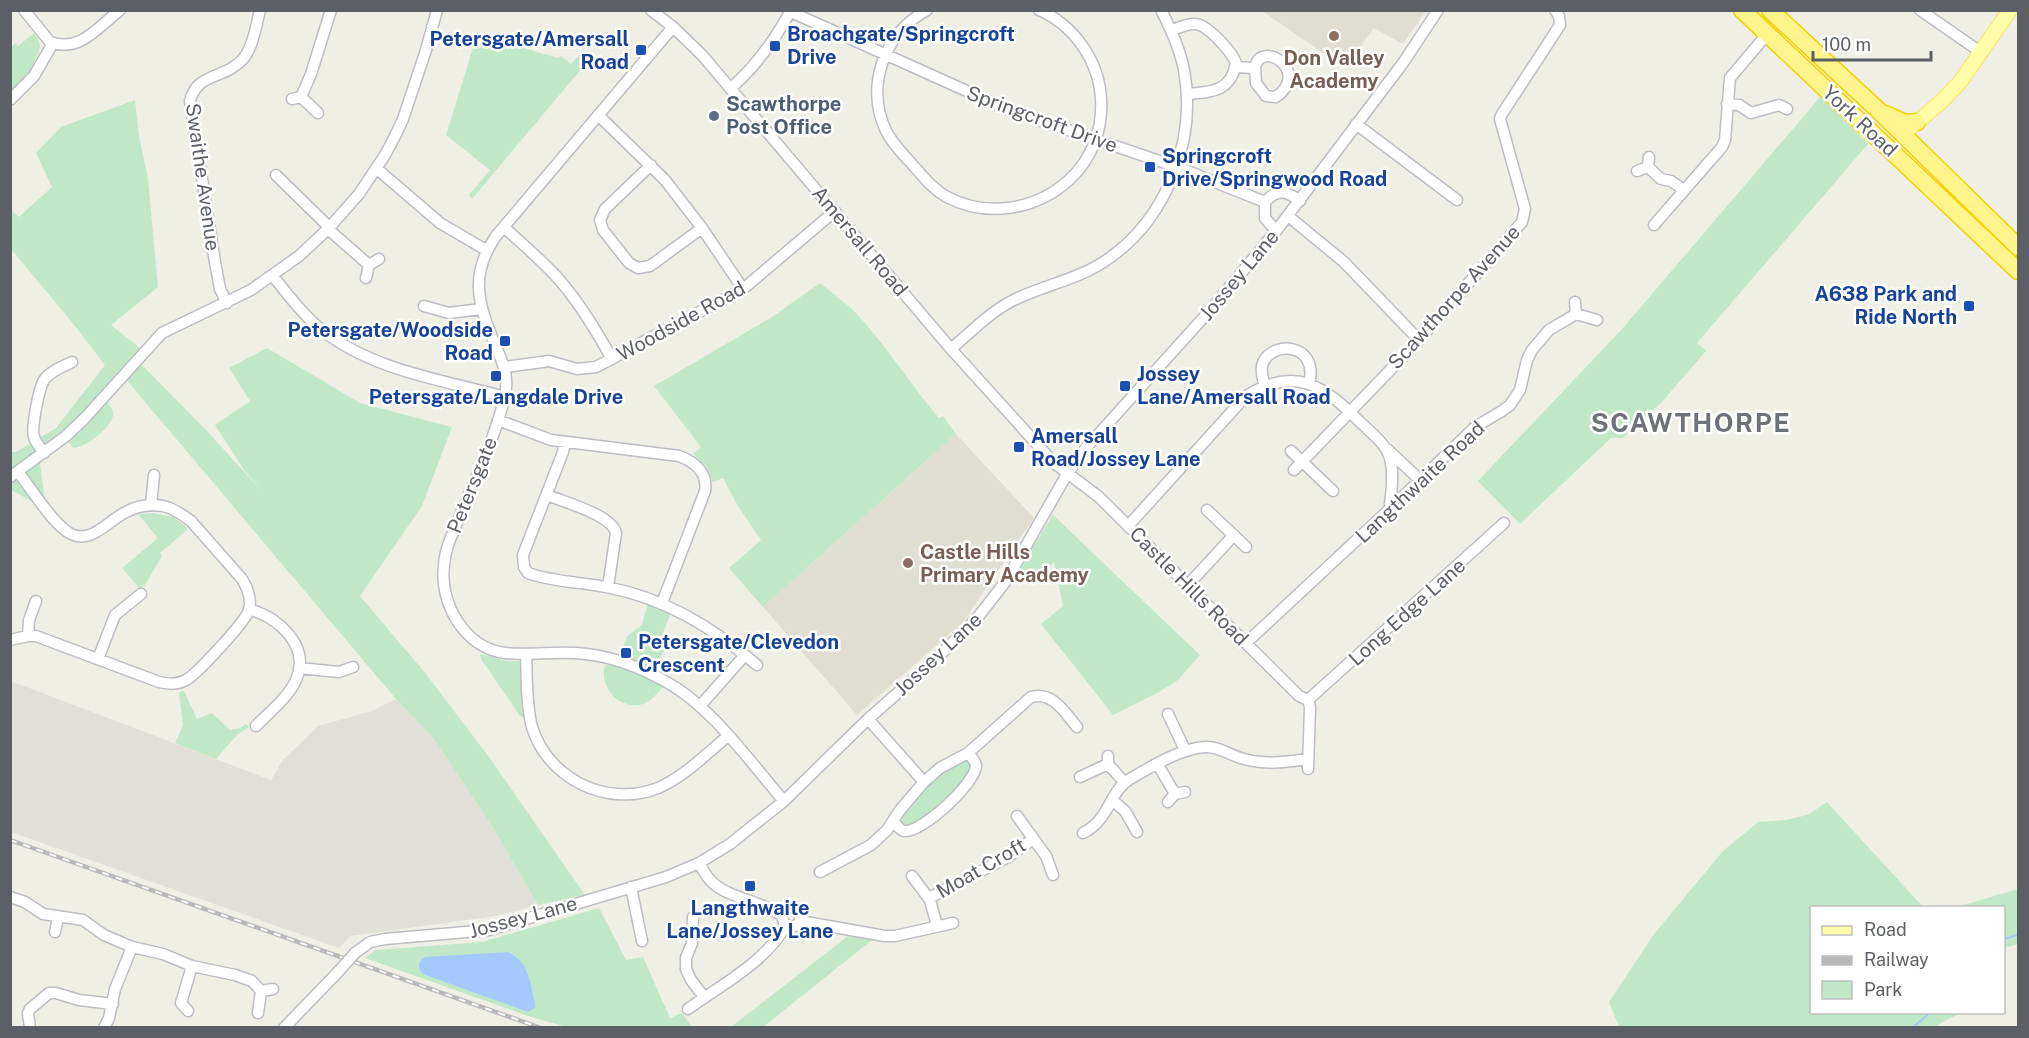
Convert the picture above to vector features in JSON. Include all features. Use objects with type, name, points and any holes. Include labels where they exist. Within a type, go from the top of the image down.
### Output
[{"type":"highway","name":"York Road","points":[[1742,10],[1978,232]]},
{"type":"highway","name":"York Road","points":[[1770,10],[1902,135]]},
{"type":"highway","points":[[1877,110],[1905,123],[1922,118]]},
{"type":"highway","points":[[1902,135],[1899,143],[1901,147],[1929,166],[2019,248]]},
{"type":"highway","points":[[1929,166],[1978,232],[2019,271]]},
{"type":"highway","points":[[1995,225],[2005,243],[2019,257]]},
{"type":"main road","points":[[1902,135],[1952,91],[1982,53],[2010,10]]},
{"type":"main road","points":[[1922,118],[1917,131],[1917,140],[1929,166]]},
{"type":"street","points":[[24,10],[53,43],[68,45],[79,43],[106,15],[120,10]]},
{"type":"street","name":"Swaithe Avenue","points":[[227,303],[220,289],[215,262],[190,101],[197,85],[223,74],[244,57],[250,46],[260,10]]},
{"type":"street","points":[[318,112],[296,98],[311,74],[331,10]]},
{"type":"street","points":[[10,640],[36,636],[159,682],[177,683],[192,676],[243,621],[249,609],[249,594],[242,579],[191,521],[172,509],[151,505],[128,511],[92,535],[77,536],[64,530],[14,474],[44,453],[84,419],[162,333],[227,303],[273,276],[299,256],[359,194],[385,155],[403,119],[437,10]]},
{"type":"street","name":"Amersall Road","points":[[651,10],[673,27],[702,55],[951,349],[1054,463],[1067,474]]},
{"type":"street","points":[[927,10],[903,28],[894,39],[885,54],[879,72],[878,101],[887,132],[893,143],[927,181],[948,198],[977,208],[991,209],[1014,208],[1035,202],[1058,190],[1079,171],[1086,161],[1100,127],[1102,106],[1100,85],[1090,58],[1064,26],[1039,10]]},
{"type":"street","points":[[951,349],[1005,304],[1078,276],[1108,259],[1140,231],[1152,215],[1177,167],[1184,139],[1187,94],[1184,69],[1172,30],[1161,10]]},
{"type":"street","name":"Jossey Lane","points":[[284,1028],[355,953],[370,942],[489,930],[666,878],[699,863],[730,844],[784,801],[868,719],[941,654],[991,602],[1020,557],[1067,474],[1085,449],[1213,307],[1276,231],[1403,63],[1438,10]]},
{"type":"street","name":"Scawthorpe Avenue","points":[[1294,470],[1419,340],[1522,222],[1525,209],[1500,119],[1560,24],[1559,15],[1555,10]]},
{"type":"street","points":[[1920,10],[1982,53]]},
{"type":"street","points":[[731,88],[765,53],[791,11]]},
{"type":"street","name":"Springcroft Drive","points":[[791,11],[1009,110],[1177,167],[1265,202]]},
{"type":"street","points":[[1172,30],[1190,24],[1199,24],[1224,44],[1234,58],[1235,67],[1231,78],[1221,88],[1209,92],[1187,94]]},
{"type":"street","name":"Petersgate","points":[[673,27],[486,250],[481,263],[478,294],[481,309],[505,367],[507,388],[498,420],[446,550],[443,576],[445,597],[457,621],[477,641],[491,650],[526,654],[563,652],[586,654],[627,663],[668,683],[700,706],[784,801]]},
{"type":"street","points":[[1653,225],[1722,147],[1725,140],[1730,78],[1768,33]]},
{"type":"street","points":[[10,100],[34,76],[53,43]]},
{"type":"street","points":[[1235,67],[1255,68]]},
{"type":"street","points":[[1727,104],[1739,105],[1752,118],[1779,105],[1787,109]]},
{"type":"street","points":[[598,115],[665,180],[702,228],[743,288]]},
{"type":"street","points":[[1356,124],[1457,200]]},
{"type":"street","points":[[651,165],[601,215],[603,230],[629,263],[638,268],[650,266],[702,228]]},
{"type":"street","points":[[1645,165],[1662,179],[1671,181],[1684,190]]},
{"type":"street","points":[[376,168],[440,223],[486,250]]},
{"type":"street","points":[[276,175],[328,228],[374,262],[366,278]]},
{"type":"street","points":[[1276,231],[1265,218],[1265,202],[1282,191],[1288,192],[1300,201]]},
{"type":"street","name":"Woodside Road","points":[[505,367],[549,361],[577,369],[586,369],[612,359],[743,288],[835,211]]},
{"type":"street","points":[[1662,215],[1672,223]]},
{"type":"street","points":[[1288,216],[1344,262],[1419,340]]},
{"type":"street","points":[[504,227],[566,288],[600,337],[612,359]]},
{"type":"street","points":[[273,276],[322,330],[372,361],[505,397]]},
{"type":"street","points":[[1575,302],[1576,314],[1598,320]]},
{"type":"street","points":[[424,306],[449,313],[481,309]]},
{"type":"street","name":"Langthwaite Road","points":[[1246,643],[1475,427],[1510,405],[1520,390],[1527,360],[1532,350],[1549,330],[1576,314]]},
{"type":"street","points":[[1265,386],[1263,364],[1271,353],[1283,349],[1295,350],[1308,359],[1312,369],[1309,384]]},
{"type":"street","points":[[44,453],[34,438],[33,430],[40,389],[48,375],[72,362]]},
{"type":"street","points":[[1128,526],[1246,396],[1274,382],[1309,384],[1323,389],[1420,480]]},
{"type":"street","points":[[498,420],[532,434],[564,442],[679,456],[698,467],[704,475],[705,491],[662,603]]},
{"type":"street","points":[[564,442],[563,452],[523,555],[524,567],[528,573],[608,587],[662,603],[719,633],[757,665]]},
{"type":"street","points":[[1387,449],[1393,482],[1390,504],[1392,507]]},
{"type":"street","points":[[1291,451],[1333,491]]},
{"type":"street","name":"Castle Hills Road","points":[[1067,474],[1099,497],[1299,696],[1308,700]]},
{"type":"street","points":[[151,505],[154,475]]},
{"type":"street","points":[[547,495],[605,519],[615,528],[608,587]]},
{"type":"street","points":[[1207,510],[1246,547]]},
{"type":"street","name":"Long Edge Lane","points":[[1308,700],[1504,523]]},
{"type":"street","points":[[1187,586],[1234,535]]},
{"type":"street","points":[[98,659],[115,615],[141,594]]},
{"type":"street","points":[[28,636],[28,620],[36,601]]},
{"type":"street","points":[[249,609],[272,617],[291,637],[299,654],[296,680],[290,690],[256,726]]},
{"type":"street","points":[[526,654],[530,714],[537,738],[555,765],[581,786],[622,795],[657,788],[676,778],[728,736]]},
{"type":"street","points":[[700,706],[745,655]]},
{"type":"street","points":[[299,668],[339,672],[353,667]]},
{"type":"street","points":[[818,874],[871,845],[924,782],[940,768],[968,753],[1025,700],[1038,695],[1049,698],[1056,702],[1077,727]]},
{"type":"street","points":[[1083,833],[1098,824],[1125,782],[1185,750],[1216,748],[1243,759],[1258,762],[1308,764],[1308,700]]},
{"type":"street","points":[[1168,714],[1185,750]]},
{"type":"street","points":[[868,719],[924,782]]},
{"type":"street","points":[[893,821],[906,831],[937,814],[960,791],[975,769],[975,762],[968,753]]},
{"type":"street","points":[[1080,777],[1108,760],[1125,782]]},
{"type":"street","points":[[1158,765],[1176,796]]},
{"type":"street","points":[[1112,800],[1125,811],[1137,832]]},
{"type":"street","points":[[1017,816],[1046,856],[1053,875]]},
{"type":"street","name":"Moat Croft","points":[[929,898],[1008,857],[1033,839]]},
{"type":"street","points":[[688,1009],[765,954],[781,935],[784,920],[789,909],[794,909],[800,915],[800,921],[793,927],[784,920],[753,901],[720,889],[708,879],[699,863]]},
{"type":"street","name":"Moat Croft","points":[[912,876],[929,898],[937,926]]},
{"type":"street","points":[[631,887],[642,941]]},
{"type":"street","points":[[10,897],[25,902],[43,914],[83,920],[104,935],[132,947],[163,954],[192,966],[252,981],[261,991],[258,1013]]},
{"type":"street","points":[[55,932],[58,917]]},
{"type":"street","points":[[693,917],[692,943],[686,964],[688,974],[704,998]]},
{"type":"street","points":[[800,921],[885,936],[895,936],[953,923]]},
{"type":"street","points":[[104,1028],[109,1018],[115,989],[132,947]]},
{"type":"street","points":[[674,954],[687,955]]},
{"type":"street","points":[[180,1006],[192,966]]},
{"type":"street","points":[[261,991],[273,989]]},
{"type":"street","points":[[30,1028],[28,1012],[47,990],[93,1003],[112,1004]]},
{"type":"shaded area","name":"Don Valley Academy","points":[[1262,11],[1426,11],[1403,44],[1374,28],[1345,68]]},
{"type":"shaded area","name":"Castle Hills Primary Academy","points":[[956,434],[1034,518],[963,622],[857,715],[763,607]]},
{"type":"shaded area","points":[[11,681],[271,780],[282,761],[318,726],[372,711],[396,699],[434,739],[492,826],[538,905],[496,916],[350,936],[339,948],[11,832]]},
{"type":"green space","points":[[34,33],[40,47],[35,65],[11,94],[11,48],[15,43],[18,46]]},
{"type":"green space","points":[[477,35],[558,58],[561,56],[571,64],[579,55],[588,61],[472,199],[469,195],[490,170],[446,135]]},
{"type":"green space","points":[[1821,96],[1868,144],[1697,343],[1706,351],[1661,403],[1623,438],[1611,438],[1520,524],[1478,481],[1622,329]]},
{"type":"green space","points":[[135,100],[139,136],[148,179],[158,287],[111,325],[145,352],[138,361],[263,492],[244,470],[215,425],[250,401],[229,368],[267,348],[360,403],[452,427],[422,506],[360,596],[426,674],[489,757],[585,895],[538,905],[492,826],[434,739],[396,699],[124,377],[104,398],[113,415],[112,420],[103,431],[85,445],[73,448],[66,437],[39,456],[46,509],[11,490],[11,452],[16,452],[56,428],[105,365],[11,249],[10,209],[19,217],[52,187],[36,153],[61,127]]},
{"type":"green space","points":[[820,283],[856,313],[939,418],[943,416],[956,434],[763,607],[729,568],[761,540],[738,506],[723,478],[713,482],[707,467],[693,454],[701,447],[654,386],[772,317]]},
{"type":"green space","points":[[152,513],[174,517],[188,529],[160,553],[162,556],[144,587],[140,589],[122,568],[158,538],[138,514]]},
{"type":"green space","points":[[1053,515],[1200,655],[1178,680],[1113,715],[1041,624],[1063,606],[1054,562],[1038,577],[1019,569]]},
{"type":"green space","points":[[648,603],[671,613],[663,633],[665,650],[653,669],[621,657],[627,636],[642,625]]},
{"type":"green space","points":[[480,654],[506,661],[521,661],[526,718],[520,716],[481,659]]},
{"type":"green space","points":[[605,665],[634,669],[665,685],[654,697],[643,704],[623,703],[611,694],[607,687]]},
{"type":"green space","points":[[184,691],[197,719],[212,713],[230,730],[246,724],[249,727],[238,734],[216,759],[175,743],[183,725],[179,693]]},
{"type":"green space","points":[[965,759],[973,765],[945,802],[908,828],[901,824],[908,806],[916,797]]},
{"type":"green space","points":[[1827,802],[1922,906],[1810,906],[1810,1014],[1958,1014],[1932,1028],[1619,1027],[1609,1002],[1654,934],[1723,851],[1758,822],[1786,820],[1807,815]]},
{"type":"green space","points":[[2018,889],[2018,944],[2005,948],[2005,906],[1960,906]]},
{"type":"green space","points":[[599,908],[626,960],[643,957],[670,1018],[682,1013],[692,1027],[567,1027],[531,1017],[365,958],[375,950],[482,942]]},
{"type":"green space","points":[[848,936],[872,940],[763,1027],[731,1027]]},
{"type":"water","points":[[508,952],[520,961],[528,973],[535,1008],[528,1012],[423,974],[419,967],[420,961],[425,957]]},
{"type":"waterway","points":[[2005,939],[2018,935]]},
{"type":"waterway","points":[[1912,1028],[1929,1014]]},
{"type":"railway","points":[[10,840],[541,1028]]},
{"type":"place","name":"Don Valley Academy","points":[[1334,36]]},
{"type":"place","name":"Broachgate/Springcroft Drive","points":[[775,46]]},
{"type":"place","name":"Petersgate/Amersall Road","points":[[641,50]]},
{"type":"place","name":"Scawthorpe Post Office","points":[[714,116]]},
{"type":"place","name":"Springcroft Drive/Springwood Road","points":[[1150,167]]},
{"type":"place","name":"A638 Park and Ride North","points":[[1969,306]]},
{"type":"place","name":"Petersgate/Woodside Road","points":[[505,341]]},
{"type":"place","name":"Petersgate/Langdale Drive","points":[[496,376]]},
{"type":"place","name":"Jossey Lane/Amersall Road","points":[[1125,386]]},
{"type":"place","name":"Amersall Road/Jossey Lane","points":[[1019,447]]},
{"type":"place","name":"Castle Hills Primary Academy","points":[[908,563]]},
{"type":"place","name":"Petersgate/Clevedon Crescent","points":[[626,653]]},
{"type":"place","name":"Langthwaite Lane/Jossey Lane","points":[[750,886]]},
{"type":"district","name":"SCAWTHORPE","points":[[1691,423]]}]
